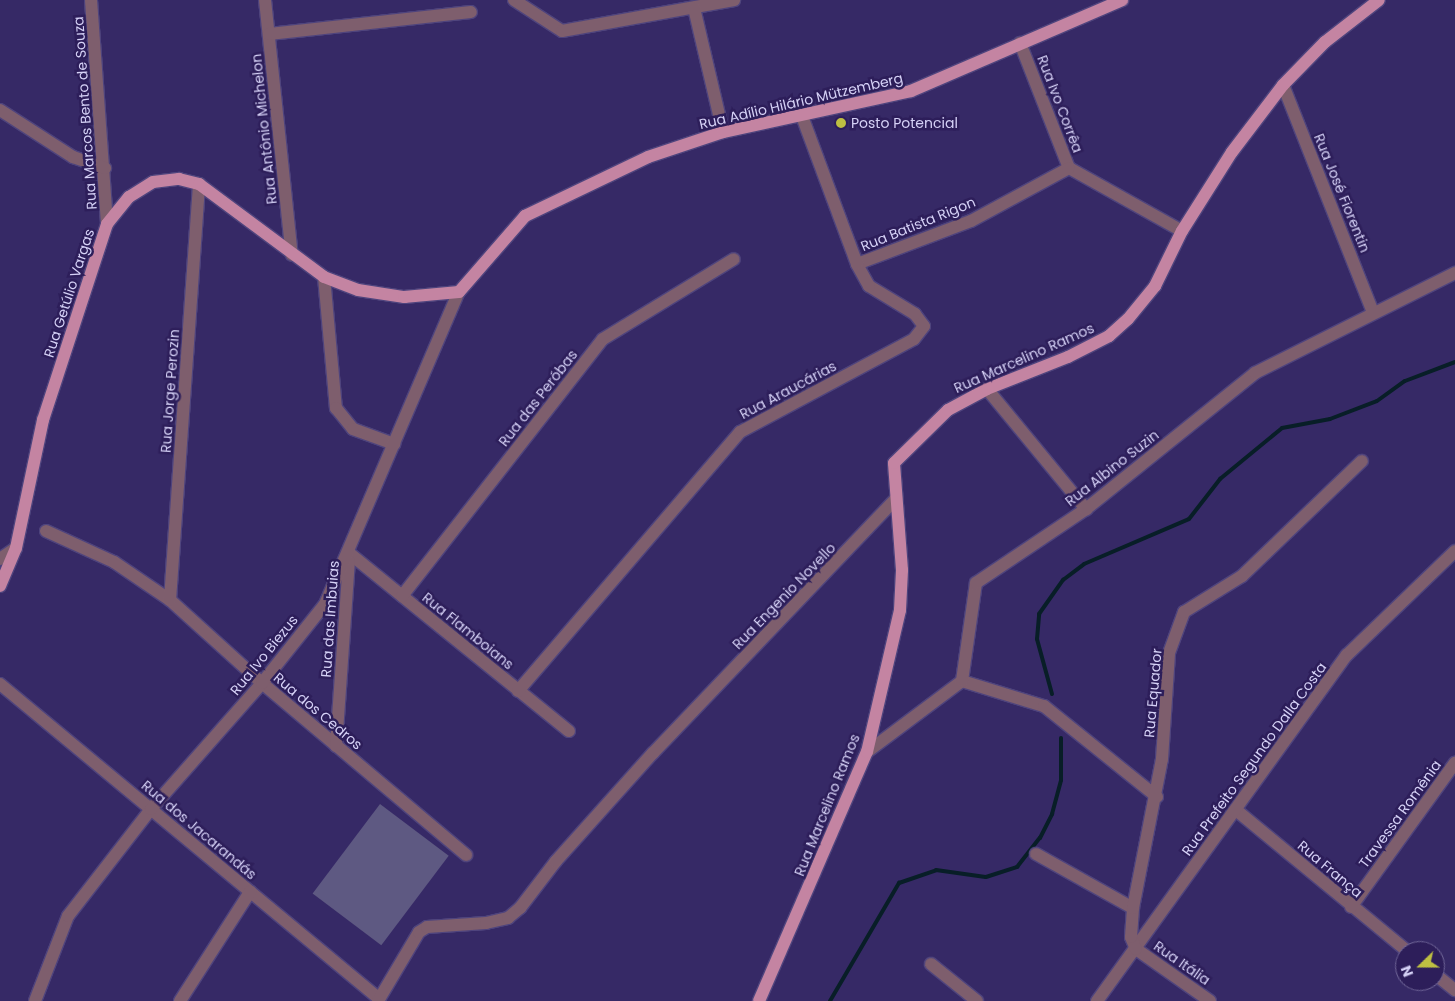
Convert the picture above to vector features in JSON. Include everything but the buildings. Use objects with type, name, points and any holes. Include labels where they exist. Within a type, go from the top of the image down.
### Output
[{"type":"main road","name":"Rua Adílio Hilário Mützemberg","points":[[459,292],[525,216],[575,189],[648,157],[723,132],[911,91],[1122,0]]},
{"type":"main road","name":"Rua Marcelino Ramos","points":[[759,1001],[867,752],[900,610],[902,570],[894,463],[948,410],[987,389],[1068,357],[1109,336],[1128,319],[1156,286],[1182,231],[1232,152],[1283,85],[1325,42],[1379,0]]},
{"type":"main road","name":"Rua Getúlio Vargas","points":[[0,586],[16,548],[43,420],[107,224],[129,197],[153,182],[179,179],[200,184],[292,255],[324,277],[358,290],[404,297],[459,292]]},
{"type":"street","name":"Rua Marcos Bento de Souza","points":[[91,0],[105,168],[107,224]]},
{"type":"street","name":"Rua Antônio Michelon","points":[[265,0],[292,255]]},
{"type":"street","points":[[514,0],[562,31],[734,0]]},
{"type":"street","points":[[694,8],[723,132]]},
{"type":"street","points":[[269,34],[471,12]]},
{"type":"street","name":"Rua Ivo Corrêa","points":[[1020,43],[1069,168],[1182,231]]},
{"type":"street","name":"Rua José Fiorentin","points":[[1283,85],[1373,312]]},
{"type":"street","points":[[0,110],[73,157],[105,168]]},
{"type":"street","name":"Rua Araucárias","points":[[518,691],[740,432],[914,339],[924,326],[915,314],[869,286],[857,264],[802,116]]},
{"type":"street","name":"Rua Batista Rigon","points":[[857,264],[971,221],[1069,168]]},
{"type":"street","name":"Rua Jorge Perozin","points":[[170,600],[200,184]]},
{"type":"street","name":"Rua das Peróbas","points":[[402,596],[603,339],[734,259]]},
{"type":"street","name":"Rua Albino Suzin","points":[[962,681],[976,582],[1086,509],[1255,373],[1373,312],[1455,273]]},
{"type":"street","points":[[324,277],[336,408],[353,430],[394,444]]},
{"type":"street","name":"Rua Ivo Biezus","points":[[35,1001],[68,916],[151,809],[262,683],[325,604],[349,553],[459,292]]},
{"type":"street","points":[[987,389],[1086,509]]},
{"type":"street","name":"Rua Equador","points":[[1136,949],[1131,937],[1133,908],[1157,796],[1169,653],[1184,612],[1242,576],[1362,460]]},
{"type":"street","name":"Rua Engenio Novello","points":[[378,1000],[419,932],[427,927],[486,924],[508,918],[520,908],[556,861],[692,711],[896,499]]},
{"type":"street","name":"Rua dos Cedros","points":[[46,531],[114,562],[170,600],[262,683],[466,855]]},
{"type":"street","points":[[0,559],[16,548]]},
{"type":"street","name":"Rua Prefeito Segundo Dalla Costa","points":[[1097,1001],[1347,655],[1455,551]]},
{"type":"street","name":"Rua Flamboians","points":[[349,553],[569,731]]},
{"type":"street","name":"Rua das Imbuias","points":[[336,746],[349,553]]},
{"type":"street","points":[[867,752],[962,681],[1044,706],[1157,796]]},
{"type":"street","name":"Rua dos Jacarandás","points":[[0,684],[378,1000]]},
{"type":"street","name":"Travessa Romênia","points":[[1351,906],[1455,763]]},
{"type":"street","name":"Rua França","points":[[1236,810],[1395,941]]},
{"type":"street","points":[[1036,854],[1133,908]]},
{"type":"street","points":[[180,1001],[250,892]]},
{"type":"street","name":"Rua Itália","points":[[1136,949],[1210,1001]]},
{"type":"street","points":[[932,964],[977,1001]]},
{"type":"street","points":[[1445,982],[1455,990]]},
{"type":"shaded area","points":[[380,804],[449,856],[381,945],[313,893]]},
{"type":"waterway","points":[[1052,694],[1037,639],[1039,614],[1063,580],[1084,564],[1189,519],[1220,479],[1282,428],[1330,419],[1377,401],[1405,381],[1455,362]]},
{"type":"waterway","points":[[830,1001],[899,883],[936,870],[986,877],[1017,867],[1040,838],[1052,814],[1061,780],[1061,738]]},
{"type":"place","name":"Posto Potencial","points":[[841,123]]}]
